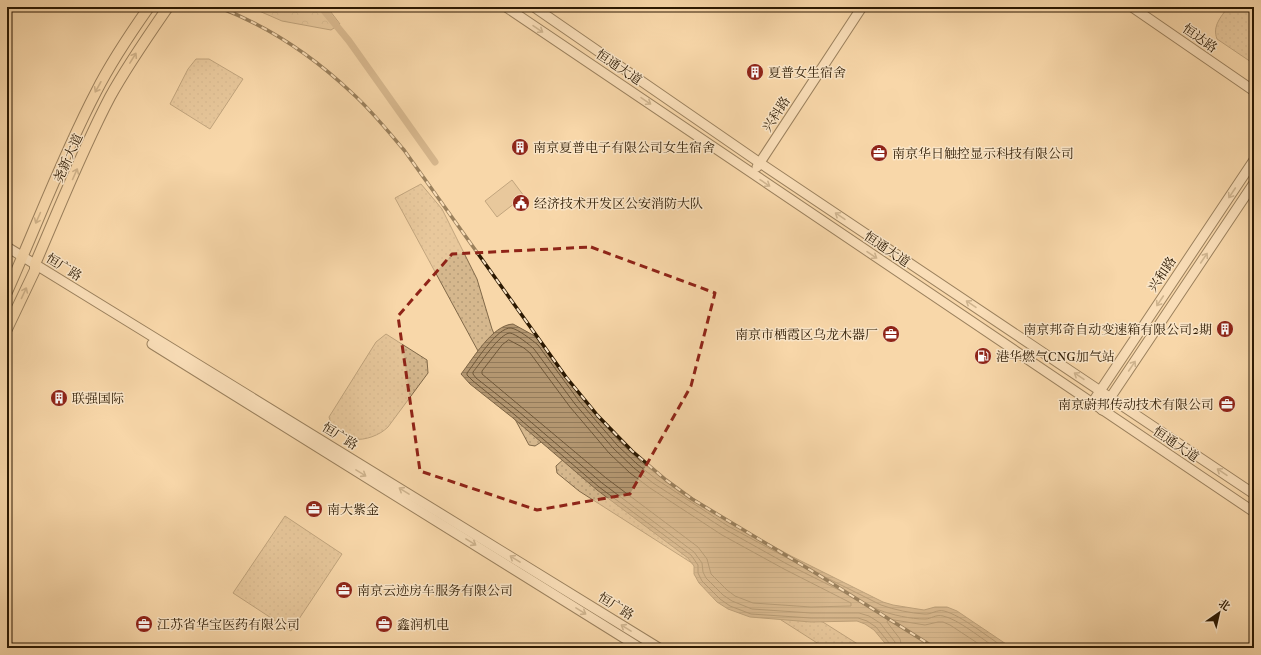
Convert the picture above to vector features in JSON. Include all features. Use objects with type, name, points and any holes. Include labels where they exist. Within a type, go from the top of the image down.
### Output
[{"type":"main road","name":"尧新大道","points":[[7,292],[62,163],[96,91],[125,42],[149,7]]},
{"type":"main road","name":"尧新大道","points":[[7,329],[76,169],[110,98],[142,44],[168,7]]},
{"type":"main road","name":"恒通大道","points":[[506,7],[752,175],[1254,512]]},
{"type":"main road","name":"恒通大道","points":[[534,7],[760,163],[1254,494]]},
{"type":"main road","name":"兴科路","points":[[752,175],[862,7]]},
{"type":"main road","name":"恒达路","points":[[1132,7],[1254,90]]},
{"type":"main road","name":"兴和路","points":[[1092,403],[1254,160]]},
{"type":"main road","name":"兴和路","points":[[1102,410],[1254,184]]},
{"type":"main road","name":"恒广路","points":[[7,247],[35,267],[640,648]]},
{"type":"main road","name":"恒广路","points":[[7,253],[21,258]]},
{"type":"main road","name":"恒广路","points":[[35,267],[659,648]]},
{"type":"highlighted area","points":[[591,247],[715,293],[691,386],[630,494],[537,510],[420,471],[398,316],[452,254]]},
{"type":"green space","points":[[250,7],[327,7],[340,24],[331,30],[282,21]]},
{"type":"green space","points":[[1228,7],[1254,7],[1254,64],[1217,39],[1216,26]]},
{"type":"green space","points":[[196,59],[209,59],[243,79],[210,129],[170,104],[188,69]]},
{"type":"green space","points":[[512,180],[524,196],[497,217],[485,201]]},
{"type":"green space","points":[[421,184],[442,209],[477,279],[492,329],[519,391],[552,435],[535,446],[529,445],[395,198]]},
{"type":"green space","points":[[386,334],[427,360],[428,373],[385,430],[377,435],[367,438],[352,439],[335,428],[329,417],[376,342]]},
{"type":"green space","points":[[566,457],[612,489],[864,648],[825,648],[579,491],[557,473],[556,466]]},
{"type":"green space","points":[[285,516],[342,554],[291,631],[233,593]]},
{"type":"water","points":[[513,324],[533,335],[541,342],[582,398],[620,442],[659,476],[730,522],[791,556],[883,602],[924,610],[935,607],[947,607],[957,611],[1012,648],[889,648],[874,630],[857,621],[811,622],[750,617],[728,609],[717,602],[699,583],[694,574],[694,566],[688,558],[597,490],[513,418],[470,384],[461,374],[490,336],[505,326]]},
{"type":"waterway","points":[[321,7],[349,41],[435,162]]},
{"type":"railway","points":[[218,7],[255,23],[306,55],[337,80],[372,113],[404,150],[566,377],[598,416],[632,451],[666,480],[692,499],[817,574],[935,648]]},
{"type":"place","name":"夏普女生宿舍","points":[[755,72]]},
{"type":"place","name":"南京夏普电子有限公司女生宿舍","points":[[520,147]]},
{"type":"place","name":"南京华日触控显示科技有限公司","points":[[879,153]]},
{"type":"place","name":"经济技术开发区公安消防大队","points":[[521,203]]},
{"type":"place","name":"南京邦奇自动变速箱有限公司2期","points":[[1225,329]]},
{"type":"place","name":"南京市栖霞区乌龙木器厂","points":[[891,334]]},
{"type":"place","name":"港华燃气CNG加气站","points":[[983,356]]},
{"type":"place","name":"联强国际","points":[[59,398]]},
{"type":"place","name":"南京蔚邦传动技术有限公司","points":[[1227,404]]},
{"type":"place","name":"南大紫金","points":[[314,509]]},
{"type":"place","name":"南京云迹房车服务有限公司","points":[[344,590]]},
{"type":"place","name":"江苏省华宝医药有限公司","points":[[144,624]]},
{"type":"place","name":"鑫润机电","points":[[384,624]]}]
